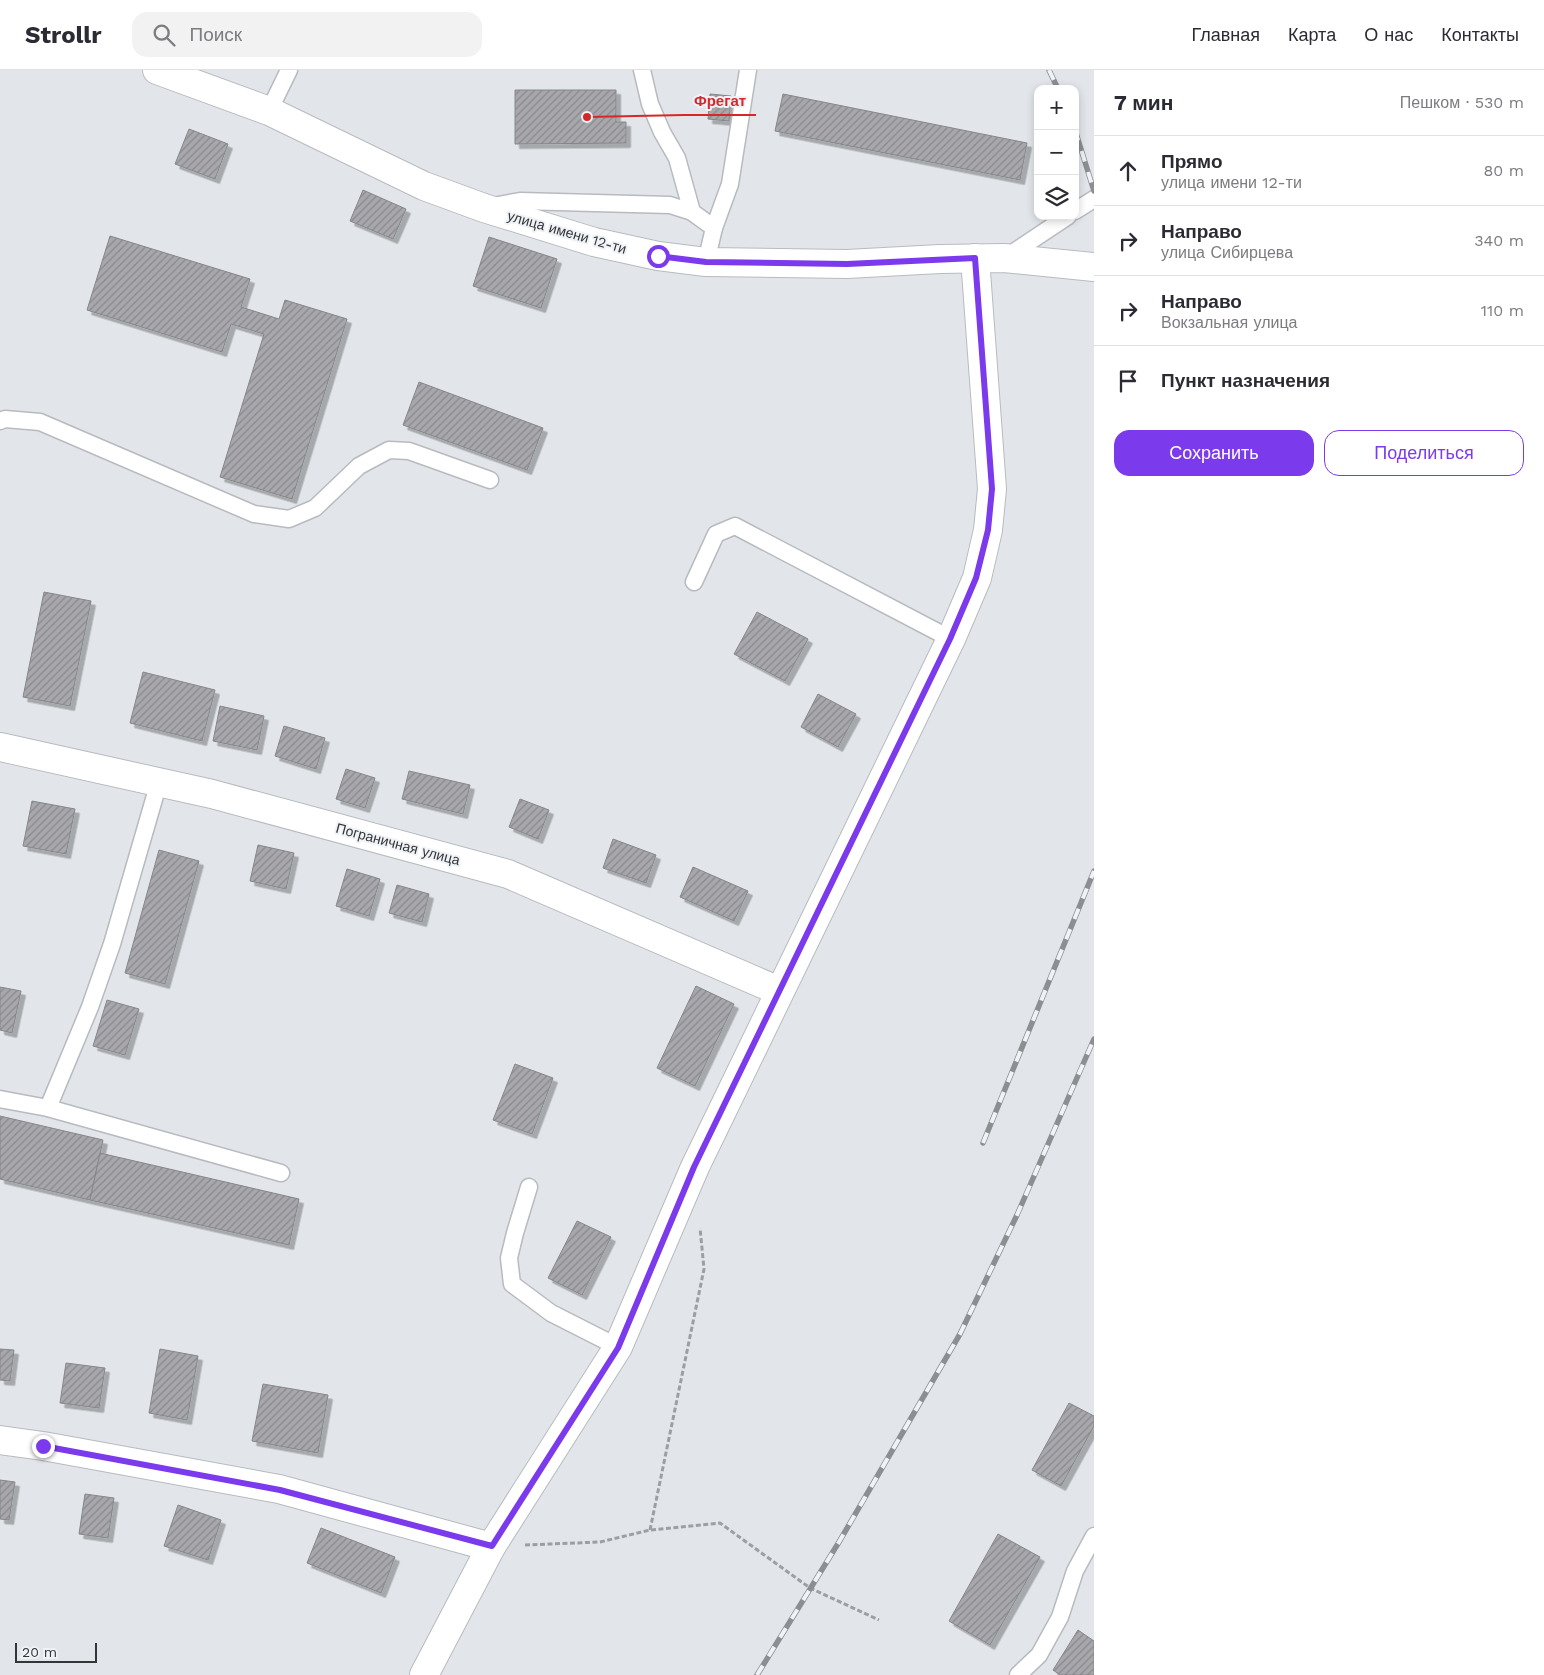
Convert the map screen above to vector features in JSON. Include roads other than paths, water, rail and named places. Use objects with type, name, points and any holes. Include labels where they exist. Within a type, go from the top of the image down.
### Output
[{"type":"street","name":"улица имени 12-ти","points":[[168,72],[269,111],[424,186],[484,208],[594,242],[658,256],[706,262],[847,264],[1004,258],[1094,267]]},
{"type":"street","points":[[424,1675],[492,1546],[618,1348],[694,1167],[950,639],[976,578],[988,530],[992,489],[975,258]]},
{"type":"street","name":"Пограничная улица","points":[[0,747],[212,794],[508,874],[779,992]]},
{"type":"street","points":[[0,1440],[43,1446],[280,1490],[492,1546]]},
{"type":"lane","points":[[269,111],[290,70]]},
{"type":"lane","points":[[642,70],[650,104],[676,158],[692,212]]},
{"type":"lane","points":[[706,262],[714,228],[730,184],[748,70]]},
{"type":"lane","points":[[1079,208],[1094,199]]},
{"type":"lane","points":[[484,208],[520,201],[670,205],[692,212],[714,228]]},
{"type":"lane","points":[[1004,258],[1062,220]]},
{"type":"lane","points":[[0,421],[4,419],[40,422],[254,514],[289,519],[314,508],[360,466],[389,450],[409,451],[490,480]]},
{"type":"lane","points":[[694,582],[716,534],[735,526],[950,639]]},
{"type":"lane","points":[[48,1108],[90,1007],[109,953],[159,782]]},
{"type":"lane","points":[[0,1099],[48,1108],[281,1173]]},
{"type":"lane","points":[[529,1187],[509,1258],[512,1284],[551,1313],[618,1348]]},
{"type":"lane","points":[[1018,1675],[1039,1655],[1060,1617],[1075,1571],[1094,1536]]},
{"type":"railway","points":[[1049,70],[1056,85]]},
{"type":"railway","points":[[1079,143],[1094,191]]},
{"type":"railway","points":[[983,1143],[1094,871]]},
{"type":"railway","points":[[757,1675],[839,1542],[960,1334],[1017,1215],[1094,1039]]},
{"type":"place","name":"Фрегат","points":[[587,117]]}]
